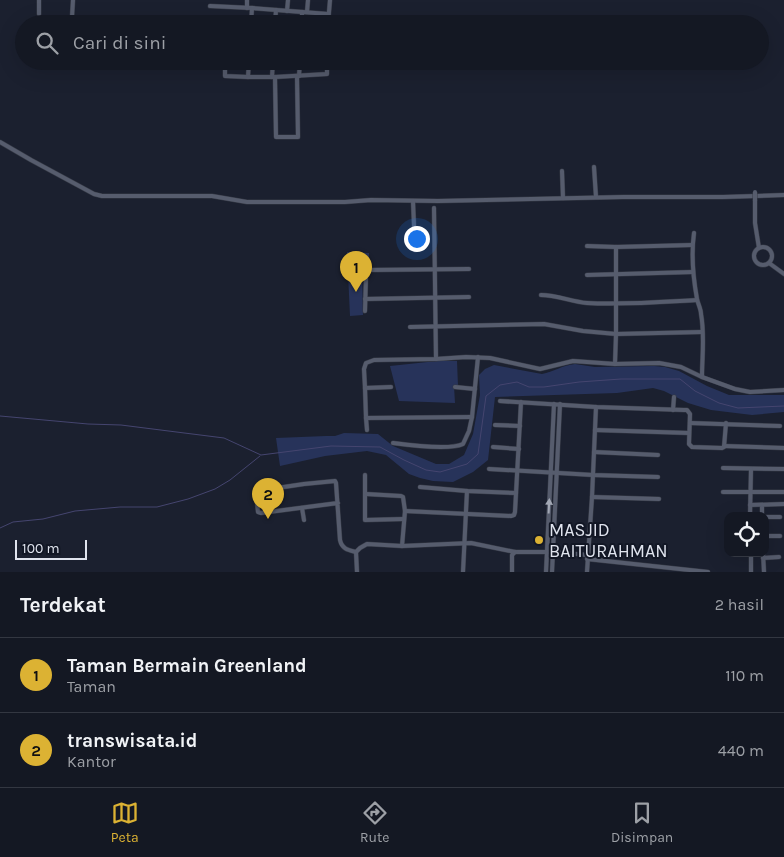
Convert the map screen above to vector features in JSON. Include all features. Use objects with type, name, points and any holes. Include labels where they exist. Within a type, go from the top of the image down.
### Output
[{"type":"street","points":[[38,14],[39,0]]},
{"type":"street","points":[[72,15],[73,0]]},
{"type":"street","points":[[247,0],[250,15]]},
{"type":"street","points":[[288,0],[288,11]]},
{"type":"street","points":[[304,15],[308,0]]},
{"type":"street","points":[[210,6],[328,14],[330,0]]},
{"type":"street","points":[[276,10],[276,15]]},
{"type":"street","points":[[225,70],[225,76],[248,77],[326,74],[326,70]]},
{"type":"street","points":[[248,70],[248,77]]},
{"type":"street","points":[[273,70],[276,137],[298,137],[299,70]]},
{"type":"street","points":[[0,142],[94,194],[102,196],[212,196],[247,202],[784,195]]},
{"type":"street","points":[[594,167],[596,197]]},
{"type":"street","points":[[562,170],[563,198]]},
{"type":"street","points":[[755,192],[754,223],[759,248]]},
{"type":"street","points":[[413,201],[414,250]]},
{"type":"street","points":[[434,208],[436,359]]},
{"type":"street","points":[[694,233],[692,245],[693,272],[701,314],[702,377]]},
{"type":"street","points":[[587,246],[692,245]]},
{"type":"street","points":[[615,364],[616,247]]},
{"type":"street","points":[[765,247],[770,251],[772,257],[769,263],[760,265],[755,261],[753,255],[759,248],[765,247]]},
{"type":"street","points":[[769,263],[784,274]]},
{"type":"street","points":[[365,310],[366,272],[368,270],[469,269]]},
{"type":"street","points":[[587,274],[693,272]]},
{"type":"street","points":[[541,295],[585,303],[616,304],[698,300]]},
{"type":"street","points":[[365,299],[469,297]]},
{"type":"street","points":[[410,327],[544,324],[583,331],[616,334],[702,332]]},
{"type":"street","points":[[393,443],[419,446],[460,446],[463,444],[472,416],[478,357]]},
{"type":"street","points":[[366,430],[364,369],[366,363],[381,359],[478,357],[540,369],[573,361],[615,364],[659,363],[681,367],[735,389],[750,392],[784,390]]},
{"type":"street","points":[[365,388],[391,387]]},
{"type":"street","points":[[455,387],[474,389]]},
{"type":"street","points":[[673,410],[674,396]]},
{"type":"street","points":[[500,401],[687,410],[690,414],[689,444],[692,447],[784,448]]},
{"type":"street","points":[[406,511],[512,516],[515,512],[521,402]]},
{"type":"street","points":[[546,572],[554,404]]},
{"type":"street","points":[[552,572],[560,404]]},
{"type":"street","points":[[587,572],[596,407]]},
{"type":"street","points":[[366,418],[472,416]]},
{"type":"street","points":[[690,423],[780,426]]},
{"type":"street","points":[[724,446],[726,423]]},
{"type":"street","points":[[495,425],[520,426]]},
{"type":"street","points":[[595,430],[689,433]]},
{"type":"street","points":[[494,447],[519,448]]},
{"type":"street","points":[[594,452],[658,455]]},
{"type":"street","points":[[723,468],[784,469]]},
{"type":"street","points":[[750,512],[751,468]]},
{"type":"street","points":[[488,469],[593,475],[658,476]]},
{"type":"street","points":[[365,475],[364,520],[404,519]]},
{"type":"street","points":[[338,503],[259,513],[256,493],[258,491],[333,481],[336,483],[338,503],[341,544],[343,547],[356,552]]},
{"type":"street","points":[[420,487],[516,493]]},
{"type":"street","points":[[463,572],[467,491]]},
{"type":"street","points":[[723,492],[784,492]]},
{"type":"street","points":[[366,494],[402,496],[406,511],[402,546]]},
{"type":"street","points":[[592,497],[659,499]]},
{"type":"street","points":[[750,505],[784,504]]},
{"type":"street","points":[[762,507],[763,512]]},
{"type":"street","points":[[302,508],[304,520]]},
{"type":"street","points":[[769,516],[780,517]]},
{"type":"street","points":[[769,536],[780,536]]},
{"type":"street","points":[[357,572],[356,552],[366,544],[402,546],[470,543],[515,552],[553,552],[708,572]]},
{"type":"street","points":[[512,572],[512,555],[515,552]]},
{"type":"street","points":[[769,556],[780,557]]},
{"type":"street","points":[[751,557],[751,572]]},
{"type":"street","points":[[763,557],[764,572]]},
{"type":"shaded area","points":[[347,252],[369,253],[369,265],[362,268],[363,315],[350,316]]},
{"type":"shaded area","points":[[457,361],[458,386],[454,386],[455,403],[399,401],[390,366]]},
{"type":"shaded area","points":[[575,364],[595,367],[665,367],[679,371],[729,395],[784,395],[784,412],[752,415],[711,410],[688,403],[664,391],[653,388],[617,393],[495,397],[488,460],[473,472],[453,482],[420,478],[409,474],[386,455],[367,451],[325,456],[280,466],[276,438],[335,436],[344,433],[378,434],[393,446],[436,464],[449,464],[464,455],[473,434],[480,395],[479,375],[485,369],[494,365],[542,374]]},
{"type":"waterway","points":[[0,416],[121,425],[224,438],[261,455],[331,446],[380,447],[426,470],[440,472],[467,464],[478,454],[486,396],[500,385],[517,382],[529,387],[544,387],[621,379],[680,379],[695,391],[719,403],[738,408],[784,406]]},
{"type":"waterway","points":[[0,528],[13,522],[43,519],[75,511],[120,507],[157,507],[188,499],[215,489],[230,480],[260,456]]},
{"type":"place","name":"Taman Bermain Greenland","points":[[356,292]]},
{"type":"place","name":"transwisata.id","points":[[268,519]]},
{"type":"place","name":"MASJID BAITURAHMAN","points":[[539,540]]}]
